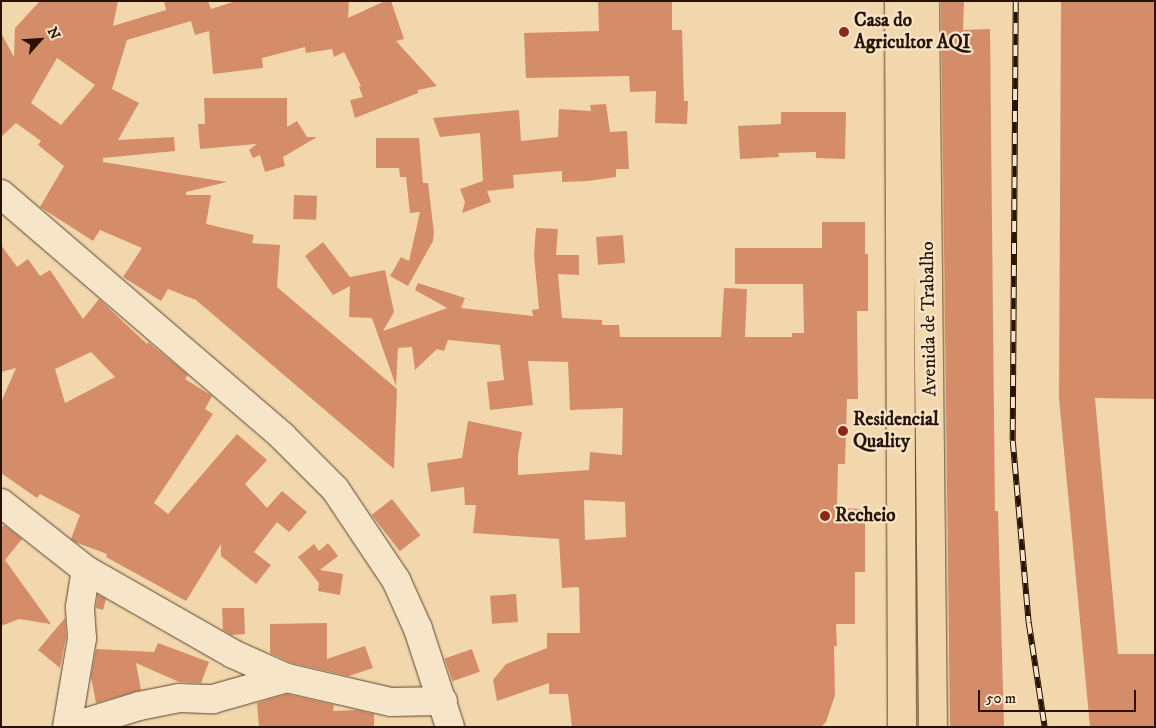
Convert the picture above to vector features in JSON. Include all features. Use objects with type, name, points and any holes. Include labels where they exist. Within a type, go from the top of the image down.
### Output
[{"type":"highway","name":"Avenida de Trabalho","points":[[898,1],[902,727]]},
{"type":"highway","name":"Avenida de Trabalho","points":[[925,1],[934,727]]},
{"type":"street","points":[[1,194],[282,436],[335,488],[396,580],[418,629],[446,714]]},
{"type":"street","points":[[1,503],[86,570],[233,654],[287,678],[446,714]]},
{"type":"street","points":[[66,727],[82,638],[80,607],[86,570]]},
{"type":"street","points":[[71,727],[139,706],[179,698],[213,699],[287,678]]},
{"type":"building","points":[[40,1],[118,1],[113,26],[166,10],[164,1],[208,1],[211,9],[236,1],[349,1],[348,18],[385,1],[391,1],[404,39],[396,41],[437,86],[418,90],[418,93],[355,118],[350,100],[363,97],[359,87],[361,86],[344,52],[334,57],[332,49],[306,53],[305,47],[262,58],[263,68],[213,74],[209,31],[195,35],[191,21],[127,40],[112,89],[139,103],[118,140],[174,137],[175,151],[103,158],[103,162],[227,182],[186,192],[186,195],[211,195],[206,224],[254,235],[252,243],[280,245],[277,287],[397,389],[394,469],[196,300],[168,289],[161,301],[123,277],[142,248],[100,230],[93,241],[40,207],[64,166],[38,145],[41,141],[16,123],[1,137],[1,33],[14,57],[15,28]],"holes":[[[57,58],[95,85],[61,125],[31,103]]]},
{"type":"building","points":[[598,1],[672,1],[672,30],[682,30],[684,101],[688,101],[687,124],[655,123],[656,91],[630,92],[629,76],[526,78],[524,33],[599,31]]},
{"type":"building","points":[[941,1],[964,1],[963,30],[990,29],[995,511],[998,511],[1004,727],[950,727]]},
{"type":"building","points":[[1061,1],[1155,1],[1155,399],[1095,398],[1118,654],[1155,654],[1155,727],[1090,727],[1059,398]]},
{"type":"building","points":[[204,98],[287,98],[287,127],[297,121],[307,137],[317,137],[283,157],[285,166],[265,172],[260,155],[253,158],[249,150],[257,144],[200,149],[198,124],[205,124]]},
{"type":"building","points":[[606,104],[610,132],[627,131],[629,169],[616,169],[616,177],[588,181],[562,182],[562,171],[513,175],[514,188],[487,191],[491,202],[462,213],[465,202],[460,189],[483,181],[480,133],[440,137],[433,118],[519,110],[521,141],[558,137],[559,109],[591,111],[590,105]]},
{"type":"building","points":[[781,112],[846,112],[845,159],[816,158],[816,152],[778,153],[779,157],[740,159],[738,126],[781,124]]},
{"type":"building","points":[[376,138],[419,138],[423,183],[428,183],[434,233],[433,241],[408,286],[390,276],[401,257],[409,261],[420,212],[410,213],[406,177],[400,177],[399,168],[376,168]]},
{"type":"building","points":[[294,195],[317,196],[316,220],[293,219]]},
{"type":"building","points":[[822,222],[865,222],[865,254],[868,254],[868,311],[857,311],[858,399],[847,399],[845,464],[838,464],[837,508],[865,509],[865,572],[855,572],[855,624],[836,624],[837,646],[834,646],[835,695],[826,722],[821,727],[572,727],[568,694],[549,694],[549,683],[497,701],[493,680],[506,664],[547,648],[547,633],[580,633],[579,587],[562,588],[559,539],[473,533],[476,505],[465,505],[464,487],[431,492],[427,463],[462,458],[468,421],[522,432],[518,456],[518,475],[589,470],[590,452],[622,455],[623,408],[570,410],[568,362],[528,361],[533,405],[490,410],[487,382],[504,380],[500,345],[448,340],[444,351],[437,349],[415,370],[412,347],[398,348],[396,386],[372,318],[349,317],[350,286],[333,295],[305,256],[323,242],[350,277],[385,270],[394,312],[383,331],[447,308],[415,290],[418,283],[465,298],[461,308],[533,316],[532,310],[539,309],[534,255],[536,228],[558,229],[556,255],[579,255],[579,275],[558,274],[562,318],[602,320],[602,325],[619,325],[620,337],[721,337],[724,288],[747,289],[745,337],[792,337],[792,333],[804,333],[803,284],[735,284],[735,248],[822,248]],"holes":[[[584,500],[625,502],[626,537],[585,540]]]},
{"type":"building","points":[[623,235],[625,263],[598,265],[596,237]]},
{"type":"building","points":[[1,245],[17,267],[28,259],[40,276],[50,270],[83,319],[99,299],[147,344],[148,342],[188,375],[185,379],[212,396],[205,409],[213,414],[154,503],[168,514],[237,434],[267,460],[245,484],[267,508],[282,491],[307,512],[289,532],[277,522],[254,552],[271,565],[256,584],[221,556],[221,544],[186,601],[106,557],[107,554],[75,542],[71,539],[80,515],[40,494],[37,498],[1,473],[1,402],[16,368],[1,372]],"holes":[[[91,352],[115,377],[65,403],[55,369]]]},
{"type":"building","points":[[392,499],[420,535],[400,551],[372,515]]},
{"type":"building","points":[[4,525],[22,539],[5,560],[51,624],[19,619],[1,626],[1,528]]},
{"type":"building","points":[[328,543],[338,556],[320,570],[343,574],[340,595],[318,591],[319,583],[298,557],[314,544],[319,551]]},
{"type":"building","points":[[516,594],[518,622],[492,624],[490,596]]},
{"type":"building","points":[[98,595],[106,599],[103,610],[96,608]]},
{"type":"building","points":[[222,608],[244,608],[245,634],[231,635],[223,630]]},
{"type":"building","points":[[65,618],[66,637],[60,668],[38,650]]},
{"type":"building","points":[[327,623],[327,659],[365,646],[373,668],[349,676],[292,663],[270,653],[270,624]]},
{"type":"building","points":[[158,643],[209,662],[201,683],[179,682],[136,663],[141,690],[96,703],[91,677],[96,649],[154,652]]},
{"type":"building","points":[[472,649],[480,672],[452,681],[445,658]]},
{"type":"building","points":[[287,694],[334,705],[333,711],[357,710],[374,714],[374,727],[259,727],[257,703]]},
{"type":"railway","points":[[1016,1],[1013,441],[1029,623],[1045,727]]},
{"type":"place","name":"Casa do Agricultor AQI","points":[[844,32]]},
{"type":"place","name":"Residencial Quality","points":[[843,431]]},
{"type":"place","name":"Recheio","points":[[825,516]]}]
